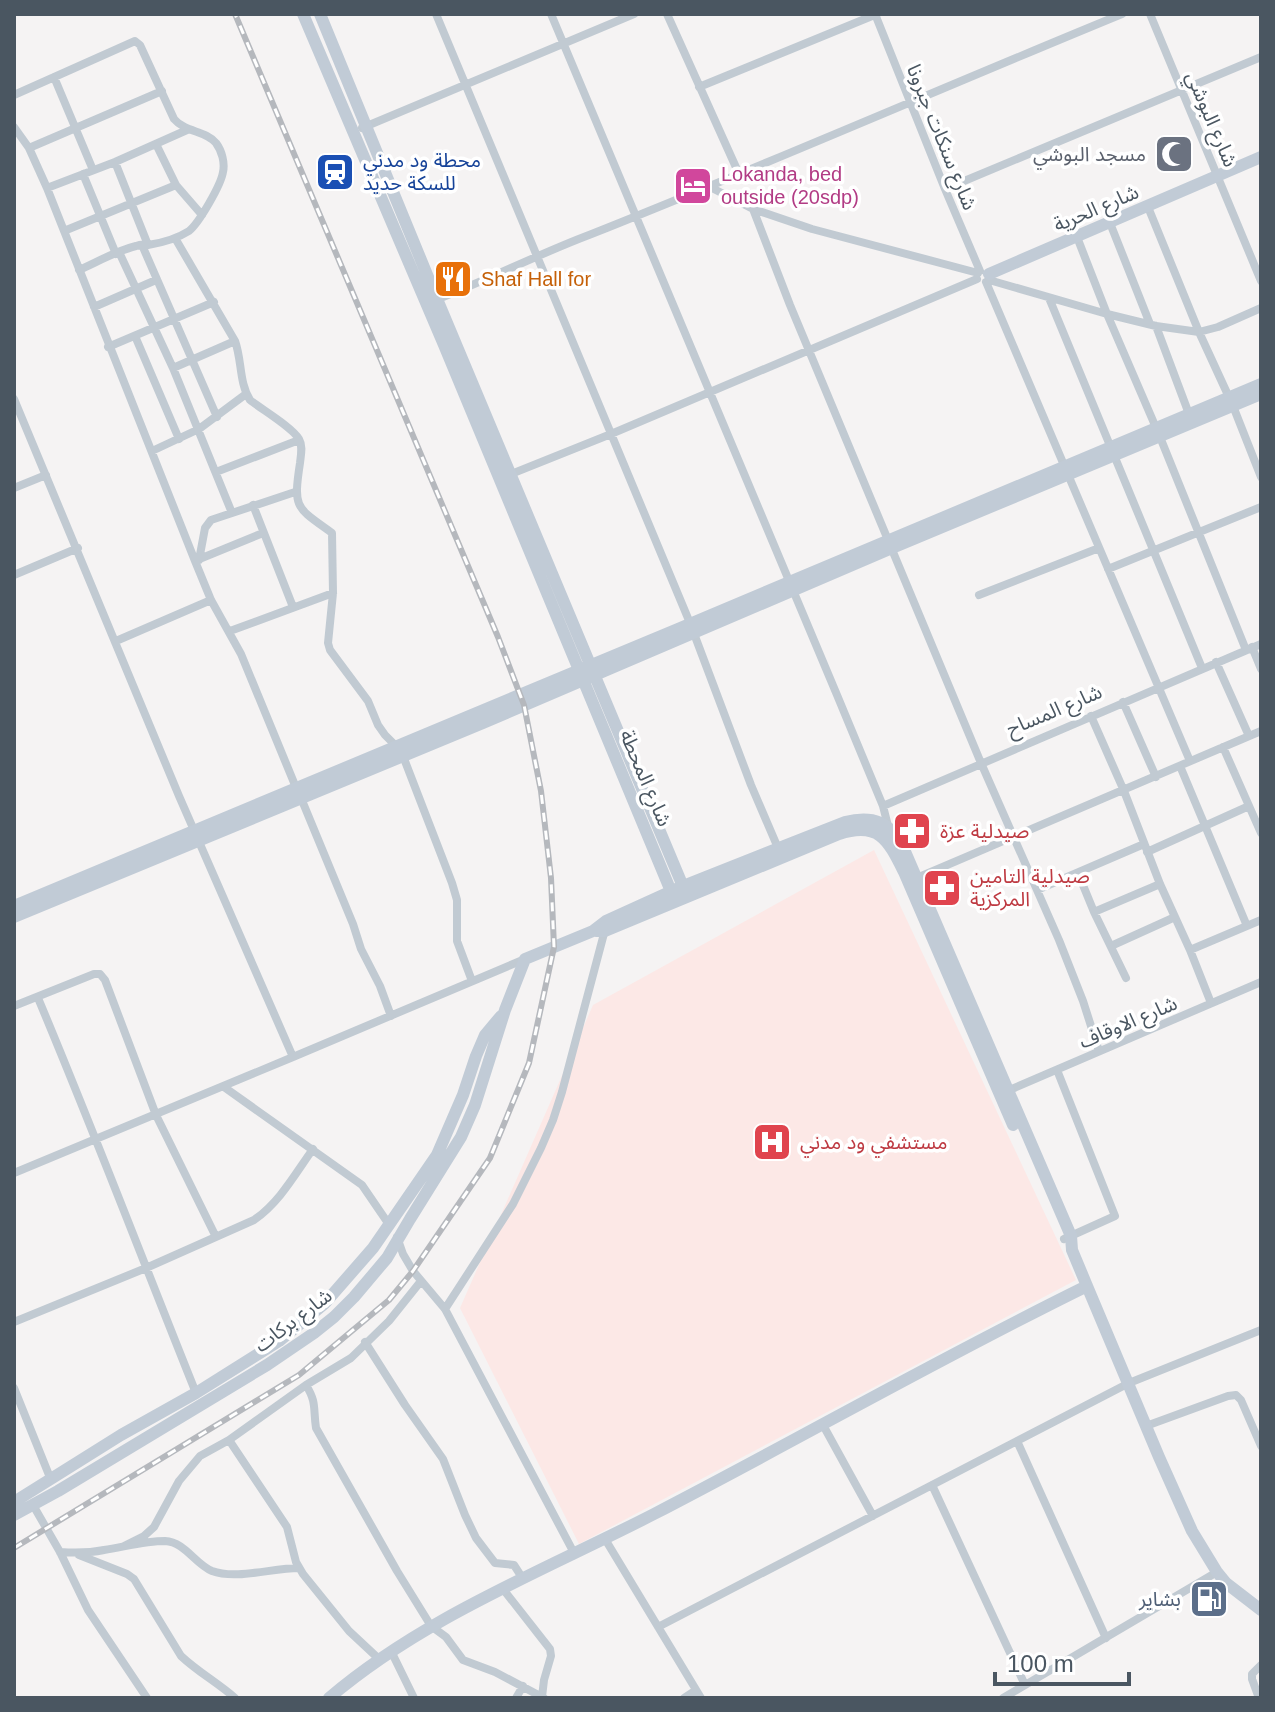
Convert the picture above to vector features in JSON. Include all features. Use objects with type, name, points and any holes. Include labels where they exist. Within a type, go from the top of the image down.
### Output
[{"type":"main road","points":[[303,14],[432,301]]},
{"type":"main road","points":[[320,14],[367,126],[432,301]]},
{"type":"main road","name":"شارع الحرية","points":[[983,277],[1261,157]]},
{"type":"main road","name":"شارع المحطة","points":[[432,301],[679,894]]},
{"type":"main road","points":[[14,917],[196,837],[1231,402],[1261,384]]},
{"type":"main road","points":[[1158,432],[1189,414],[1261,394]]},
{"type":"main road","points":[[525,959],[602,928],[778,848],[854,820],[876,821],[885,831],[912,880],[1069,1242]]},
{"type":"main road","points":[[679,894],[848,831],[885,831]]},
{"type":"main road","points":[[14,906],[196,837]]},
{"type":"main road","name":"شارع بركات","points":[[14,1515],[254,1373],[334,1317],[372,1277],[387,1258],[461,1137],[525,959]]},
{"type":"main road","name":"شارع بركات","points":[[14,1502],[279,1341],[325,1303],[373,1248],[437,1155],[485,1035],[505,1010]]},
{"type":"main road","points":[[979,1035],[1007,1091],[1192,1531],[1217,1572],[1240,1596],[1261,1610]]},
{"type":"main road","points":[[329,1698],[379,1659],[431,1626],[605,1539],[823,1425],[943,1358],[1087,1286]]},
{"type":"street","points":[[436,14],[692,628],[778,848]]},
{"type":"street","points":[[551,14],[883,806],[885,831]]},
{"type":"street","points":[[354,131],[634,14]]},
{"type":"street","points":[[667,14],[739,174]]},
{"type":"street","points":[[699,87],[876,14]]},
{"type":"street","name":"شارع سنكات جبرونا","points":[[876,14],[945,189],[1190,761]]},
{"type":"street","points":[[432,301],[1122,14]]},
{"type":"street","name":"شارع البوشي","points":[[1150,14],[1261,281]]},
{"type":"street","points":[[14,95],[135,41],[140,45],[174,119],[187,130],[215,142],[223,160],[221,179],[202,215],[189,231],[175,238],[118,253],[79,270]]},
{"type":"street","points":[[945,189],[1261,57]]},
{"type":"street","points":[[54,77],[76,129],[100,217],[173,368],[232,513]]},
{"type":"street","points":[[29,148],[162,91]]},
{"type":"street","points":[[14,127],[29,148],[47,188],[211,600],[245,663],[391,1016]]},
{"type":"street","points":[[47,188],[187,130]]},
{"type":"street","points":[[156,144],[176,185],[202,215]]},
{"type":"street","points":[[115,162],[132,203],[156,280],[217,417]]},
{"type":"street","points":[[64,231],[176,185]]},
{"type":"street","points":[[710,187],[753,209],[812,229],[1153,325],[1199,332],[1261,308]]},
{"type":"street","points":[[1148,207],[1261,477]]},
{"type":"street","points":[[753,209],[981,763],[1059,940],[1099,1051]]},
{"type":"street","points":[[1110,223],[1189,414]]},
{"type":"street","points":[[1077,237],[1199,533],[1261,669]]},
{"type":"street","points":[[175,238],[235,341],[246,394],[299,440],[302,449],[295,492],[297,502],[304,513],[332,533],[334,562],[330,650],[368,701],[378,725],[400,752],[452,883],[457,900],[457,941],[472,981]]},
{"type":"street","points":[[505,476],[983,277]]},
{"type":"street","points":[[94,307],[156,280]]},
{"type":"street","points":[[1049,298],[1202,668]]},
{"type":"street","points":[[108,347],[214,302]]},
{"type":"street","points":[[135,336],[179,439]]},
{"type":"street","points":[[173,368],[235,341]]},
{"type":"street","points":[[152,451],[199,429],[246,394]]},
{"type":"street","points":[[14,399],[196,837],[293,1057]]},
{"type":"street","points":[[216,472],[299,440]]},
{"type":"street","points":[[14,488],[46,475]]},
{"type":"street","points":[[197,561],[208,523],[295,492]]},
{"type":"street","points":[[253,505],[293,607]]},
{"type":"street","points":[[1108,569],[1261,507]]},
{"type":"street","points":[[197,561],[263,533]]},
{"type":"street","points":[[14,575],[78,548]]},
{"type":"street","points":[[979,595],[1099,548]]},
{"type":"street","points":[[230,631],[333,593]]},
{"type":"street","points":[[116,641],[211,600]]},
{"type":"street","name":"شارع المساح","points":[[883,806],[1253,647]]},
{"type":"street","points":[[1216,662],[1249,736]]},
{"type":"street","points":[[1123,702],[1156,777]]},
{"type":"street","points":[[1091,716],[1211,1003]]},
{"type":"street","points":[[912,880],[1261,731]]},
{"type":"street","points":[[1223,747],[1261,833]]},
{"type":"street","points":[[1180,766],[1247,926]]},
{"type":"street","points":[[1037,890],[1249,806]]},
{"type":"street","points":[[1078,873],[1126,978]]},
{"type":"street","points":[[1094,912],[1160,884]]},
{"type":"street","points":[[1111,946],[1175,917]]},
{"type":"street","points":[[1190,950],[1261,920]]},
{"type":"street","points":[[445,1309],[513,1204],[541,1148],[562,1092],[602,928]]},
{"type":"street","points":[[14,1173],[525,959]]},
{"type":"street","points":[[14,1006],[100,974],[105,980],[156,1115],[216,1237]]},
{"type":"street","name":"شارع الاوقاف","points":[[1007,1091],[1261,982]]},
{"type":"street","points":[[38,998],[196,1393]]},
{"type":"street","points":[[1057,1070],[1115,1216],[1069,1242]]},
{"type":"street","points":[[224,1087],[362,1185],[398,1238],[403,1254],[421,1281],[445,1309],[574,1553]]},
{"type":"street","points":[[14,1322],[254,1220],[278,1199],[313,1149]]},
{"type":"street","points":[[124,1546],[154,1527],[179,1481],[200,1456],[346,1362],[389,1321],[421,1281]]},
{"type":"street","points":[[658,1627],[1129,1383],[1261,1330]]},
{"type":"street","points":[[365,1342],[443,1459],[476,1538],[495,1563],[514,1565],[523,1579]]},
{"type":"street","points":[[306,1385],[313,1396],[316,1428],[431,1626],[446,1637],[463,1660],[543,1697],[550,1649],[503,1589]]},
{"type":"street","points":[[14,1388],[51,1480]]},
{"type":"street","points":[[1146,1426],[1236,1395],[1261,1446]]},
{"type":"street","points":[[823,1425],[873,1516]]},
{"type":"street","points":[[229,1440],[287,1527],[299,1568],[349,1631],[379,1659]]},
{"type":"street","points":[[1017,1441],[1106,1638]]},
{"type":"street","points":[[932,1485],[1025,1685]]},
{"type":"street","points":[[33,1505],[88,1610],[147,1698]]},
{"type":"street","points":[[605,1539],[698,1694],[684,1698]]},
{"type":"street","points":[[60,1552],[102,1551],[167,1541],[178,1545],[203,1567],[214,1572],[227,1574],[299,1568]]},
{"type":"street","points":[[75,1553],[134,1579],[181,1656],[235,1698]]},
{"type":"street","points":[[1003,1698],[1217,1572]]},
{"type":"street","points":[[391,1651],[414,1698]]},
{"type":"street","points":[[1259,1698],[1252,1674],[1261,1665]]},
{"type":"street","points":[[516,1698],[523,1686]]},
{"type":"shaded area","name":"مستشفي ود مدني","points":[[874,850],[1076,1280],[579,1544],[460,1308],[593,1005]]},
{"type":"railway","points":[[14,1548],[299,1375],[389,1300],[413,1271],[490,1158],[529,1063],[554,947],[551,878],[541,791],[524,705],[235,14]]},
{"type":"place","name":"مسجد البوشي","points":[[1174,154]]},
{"type":"place","name":"محطة ود مدني للسكة حديد","points":[[335,172]]},
{"type":"place","name":"Lokanda, bed outside (20sdp)","points":[[693,186]]},
{"type":"place","name":"Shaf Hall for","points":[[453,279]]},
{"type":"place","name":"صيدلية عزة","points":[[912,831]]},
{"type":"place","name":"صيدلية التامين المركزية","points":[[942,888]]},
{"type":"place","name":"مستشفي ود مدني","points":[[772,1142]]},
{"type":"place","name":"بشاير","points":[[1209,1599]]}]
